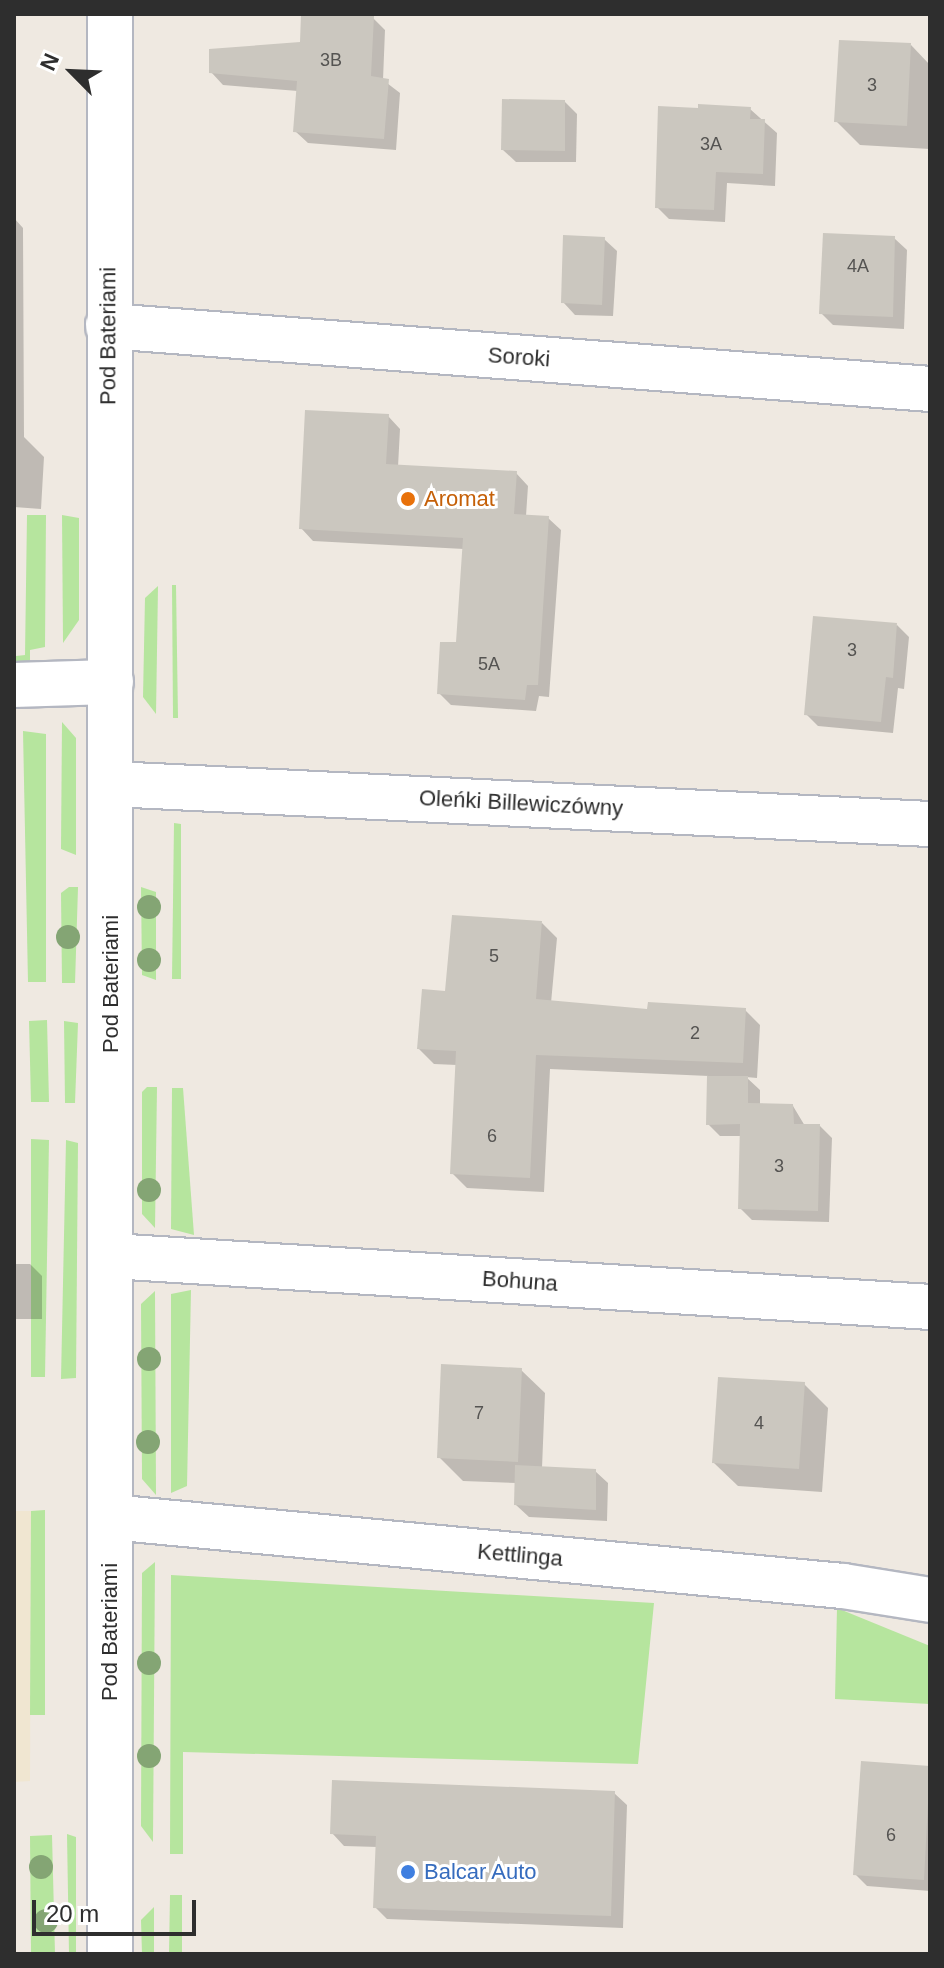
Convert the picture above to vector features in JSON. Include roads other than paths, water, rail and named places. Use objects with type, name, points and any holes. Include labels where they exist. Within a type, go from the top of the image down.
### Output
[{"type":"street","name":"Pod Bateriami","points":[[110,14],[110,1954]]},
{"type":"street","name":"Soroki","points":[[108,326],[930,389]]},
{"type":"street","points":[[14,685],[111,682]]},
{"type":"street","name":"Oleńki Billewiczówny","points":[[112,784],[930,824]]},
{"type":"street","name":"Bohuna","points":[[111,1256],[930,1307]]},
{"type":"street","name":"Kettlinga","points":[[110,1517],[843,1586],[930,1600]]},
{"type":"place","name":"Aromat","points":[[408,499]]},
{"type":"place","name":"Balcar Auto","points":[[408,1872]]}]
